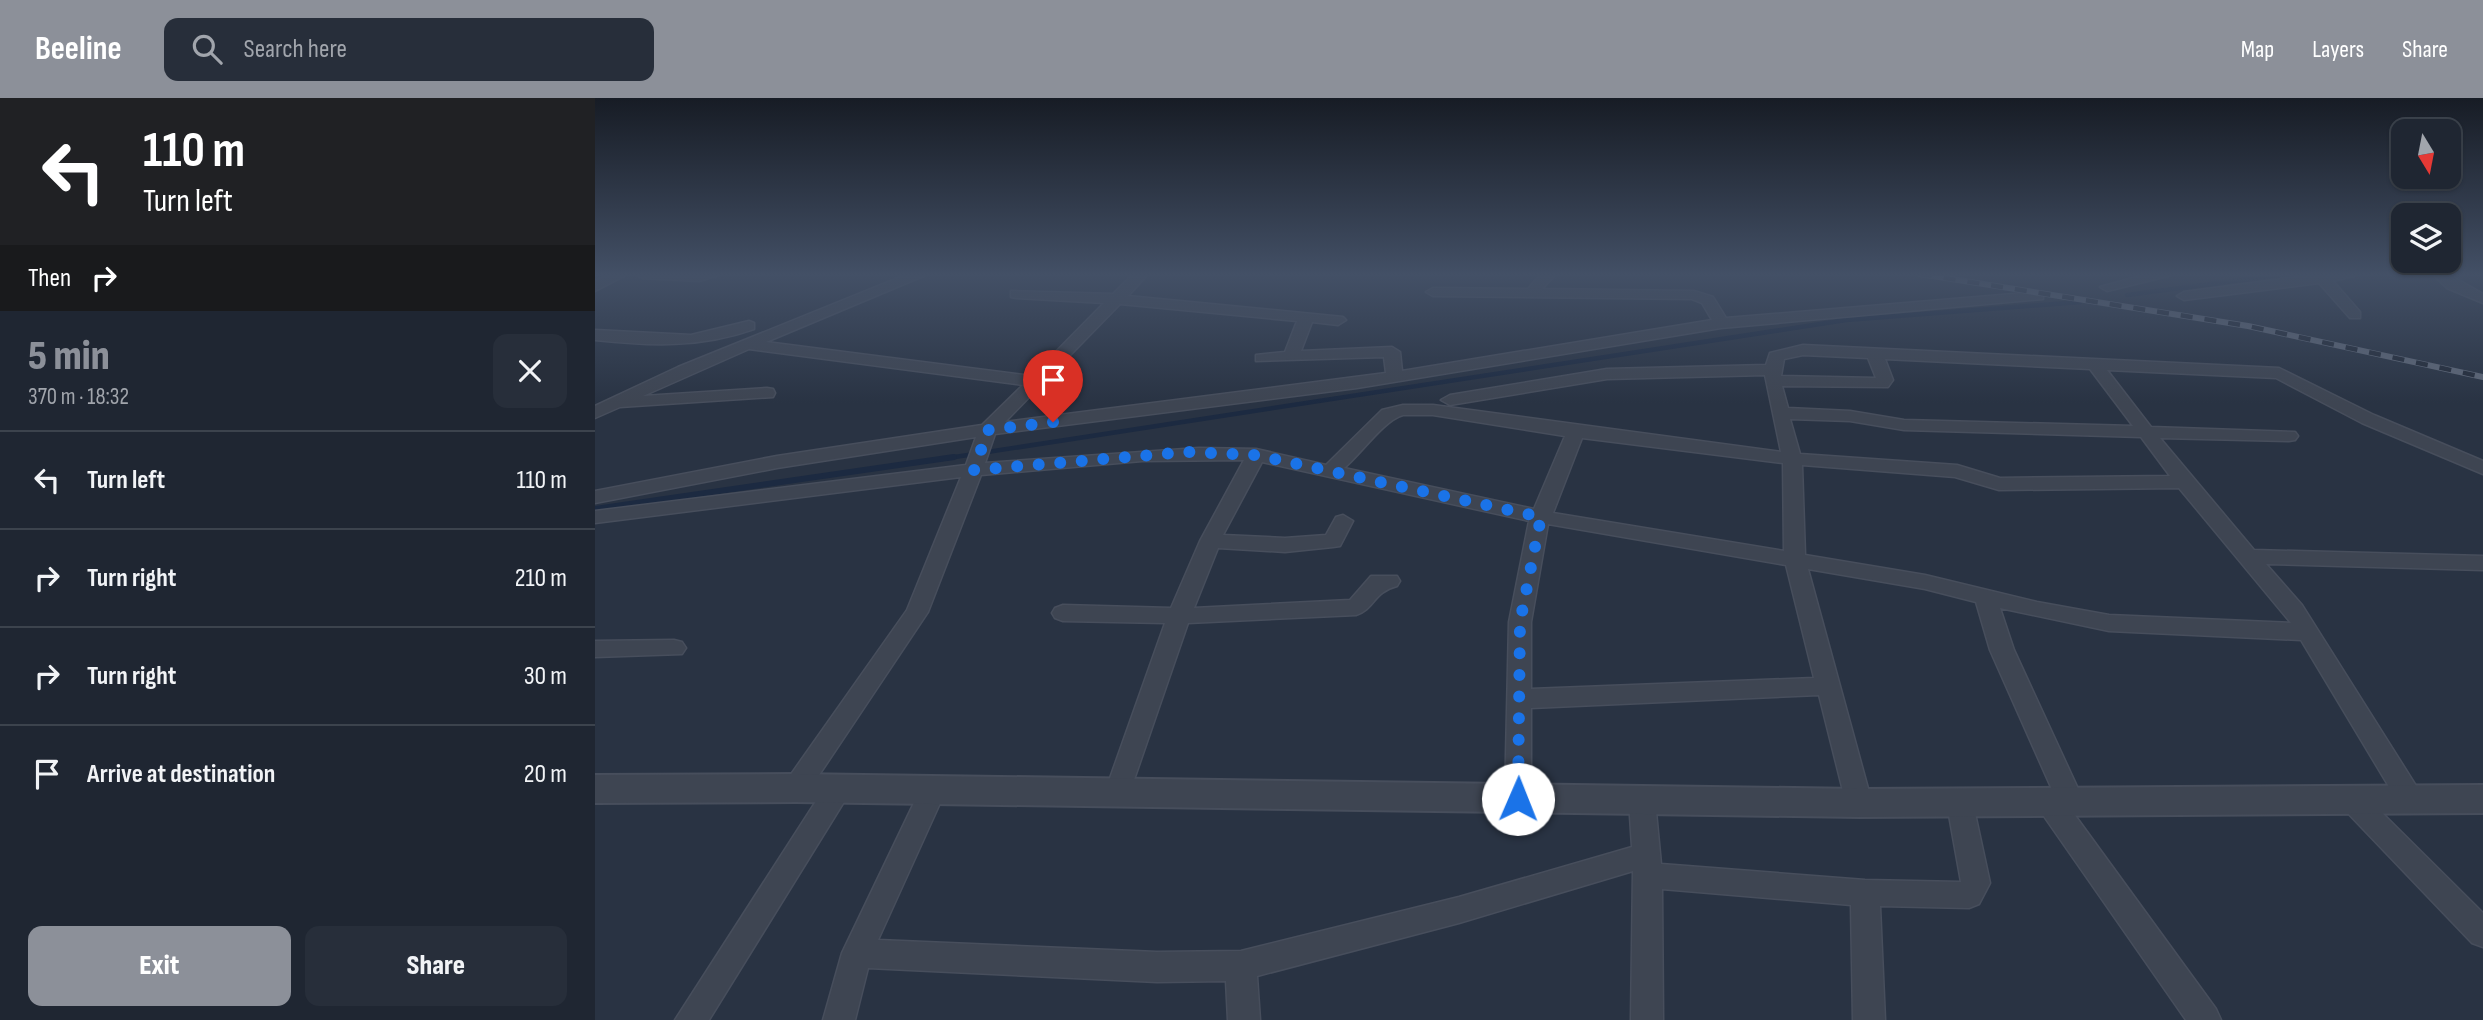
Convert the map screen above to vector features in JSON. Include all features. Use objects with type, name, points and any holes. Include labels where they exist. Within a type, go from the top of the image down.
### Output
[{"type":"street","points":[[595,413],[684,370],[817,317]]},
{"type":"street","points":[[796,788],[917,612],[933,578],[980,451],[1034,381],[1100,317]]},
{"type":"street","points":[[1306,317],[1338,320]]},
{"type":"street","points":[[1291,356],[1306,317]]},
{"type":"street","points":[[1718,317],[1721,323]]},
{"type":"street","points":[[595,517],[791,490],[980,451],[1394,376],[1437,372],[1721,323],[1791,317]]},
{"type":"street","points":[[595,335],[675,343],[704,341],[749,327]]},
{"type":"street","points":[[750,345],[1034,381]]},
{"type":"street","points":[[1859,803],[1826,686],[1795,559],[1792,460],[1772,375],[1776,356],[1791,350],[2093,362],[2279,373],[2368,419],[2483,468]]},
{"type":"street","points":[[1262,358],[1392,352],[1394,376]]},
{"type":"street","points":[[1330,471],[1388,414],[1607,374],[1772,375],[1882,383],[1885,380],[1875,354]]},
{"type":"street","points":[[2093,362],[2184,481],[2294,610],[2409,797]]},
{"type":"street","points":[[1437,372],[1451,402]]},
{"type":"street","points":[[614,404],[767,393]]},
{"type":"street","points":[[1451,402],[1576,432],[1792,460],[1957,471],[1999,484],[2184,481]]},
{"type":"street","points":[[1780,413],[1857,416],[1904,425],[2289,436]]},
{"type":"street","points":[[1518,799],[1520,622],[1541,517],[1576,432]]},
{"type":"street","points":[[595,497],[735,469],[980,451],[1256,455],[1541,517],[1925,582],[1986,598],[2109,623],[2307,632]]},
{"type":"street","points":[[1117,794],[1179,616],[1210,541],[1256,455]]},
{"type":"street","points":[[1210,541],[1285,544],[1333,541],[1343,521]]},
{"type":"street","points":[[2249,557],[2483,563]]},
{"type":"street","points":[[1063,613],[1179,616],[1356,607],[1379,581],[1389,581]]},
{"type":"street","points":[[1986,598],[2002,650],[2062,804],[2205,1020]]},
{"type":"street","points":[[595,649],[674,648]]},
{"type":"street","points":[[1519,699],[1826,686]]},
{"type":"street","points":[[595,789],[796,788],[1961,804],[2409,797],[2483,799]]},
{"type":"street","points":[[691,1020],[838,789]]},
{"type":"street","points":[[839,1020],[857,953],[933,790]]},
{"type":"street","points":[[2351,799],[2483,933]]},
{"type":"street","points":[[1642,801],[1646,865],[1647,1020]]},
{"type":"street","points":[[857,953],[1157,967],[1241,966],[1646,865],[1865,893],[1969,895],[1976,883],[1961,804]]},
{"type":"street","points":[[1865,893],[1869,1020]]},
{"type":"street","points":[[1241,966],[1244,1020]]},
{"type":"waterway","points":[[942,459],[1846,320],[1885,317]]},
{"type":"waterway","points":[[595,509],[954,457]]},
{"type":"railway","points":[[2191,317],[2248,326],[2483,377]]},
{"type":"route","points":[[1053,422],[988,430],[974,470],[1187,452],[1256,455],[1541,517],[1520,622],[1518,799]]}]
